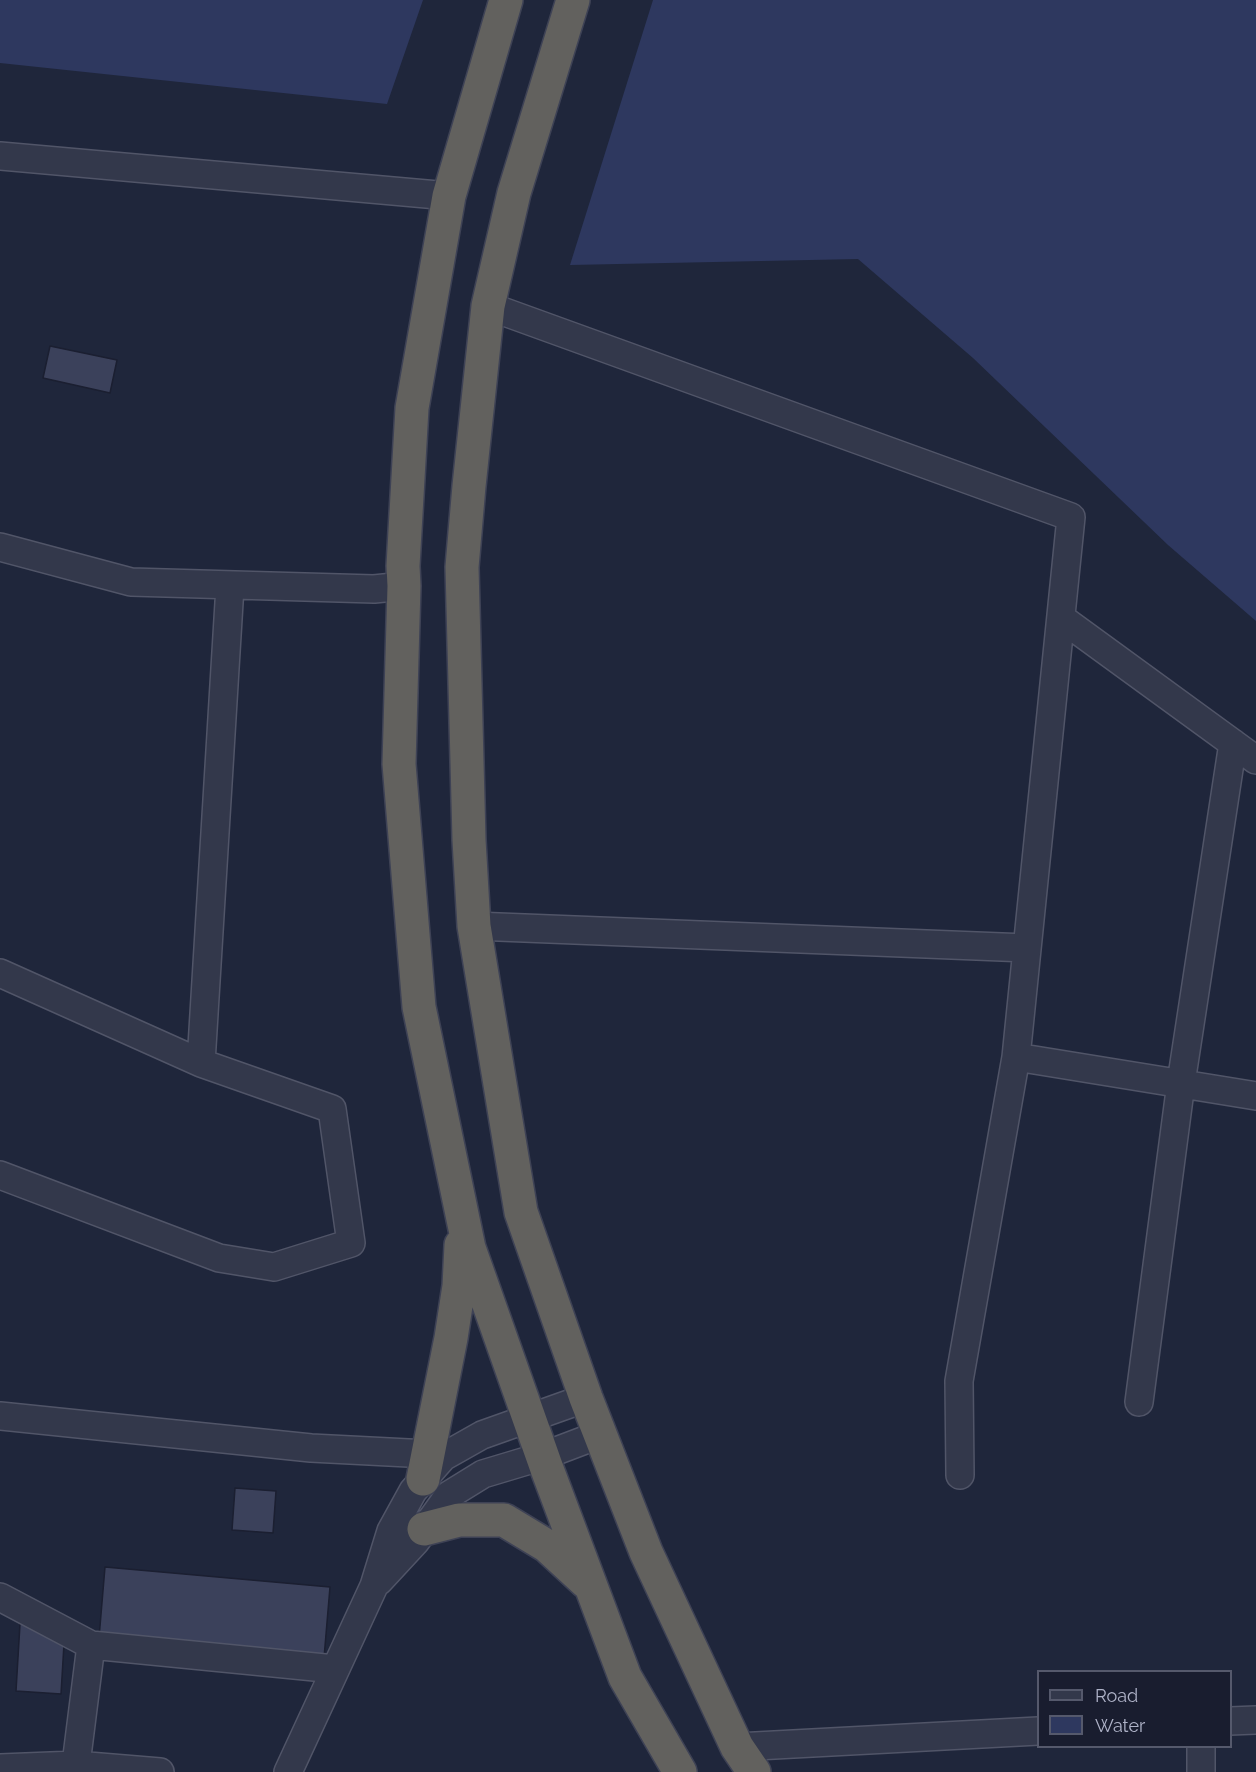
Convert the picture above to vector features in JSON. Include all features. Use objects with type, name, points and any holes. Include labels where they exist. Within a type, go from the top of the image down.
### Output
[{"type":"highway","points":[[506,0],[449,196],[412,408],[403,566],[405,586],[399,764],[419,1007],[469,1248],[625,1677],[680,1772]]},
{"type":"highway","points":[[573,0],[514,193],[488,306],[462,567],[469,840],[474,926],[521,1212],[586,1398],[646,1552],[746,1759]]},
{"type":"highway","points":[[425,1467],[459,1286],[463,1219]]},
{"type":"highway","points":[[424,1529],[459,1520],[504,1520],[547,1546],[592,1588]]},
{"type":"street","points":[[0,156],[449,196]]},
{"type":"street","points":[[488,306],[1071,517],[1016,1057],[959,1381],[960,1475]]},
{"type":"street","points":[[0,547],[131,582],[374,590],[405,586]]},
{"type":"street","points":[[201,1063],[230,586]]},
{"type":"street","points":[[1061,618],[1256,760]]},
{"type":"street","points":[[1139,1402],[1181,1083],[1233,743]]},
{"type":"street","points":[[474,926],[1027,948]]},
{"type":"street","points":[[0,973],[201,1063],[332,1109],[351,1243],[274,1267],[219,1258],[0,1175]]},
{"type":"street","points":[[1016,1057],[1256,1096]]},
{"type":"street","points":[[288,1772],[374,1586],[391,1532],[425,1467],[482,1435],[586,1398]]},
{"type":"street","points":[[0,1416],[311,1448],[425,1467]]},
{"type":"street","points":[[374,1586],[424,1529],[449,1495],[483,1474],[543,1456],[601,1434]]},
{"type":"street","points":[[0,1597],[91,1645],[334,1669]]},
{"type":"street","points":[[76,1768],[91,1645]]},
{"type":"street","points":[[1232,1721],[1256,1720]]},
{"type":"street","points":[[746,1759],[1037,1731]]},
{"type":"street","points":[[1201,1748],[1201,1772]]},
{"type":"street","points":[[0,1768],[76,1768],[160,1772]]},
{"type":"water","points":[[0,0],[423,0],[387,104],[0,63]]},
{"type":"water","points":[[653,0],[1256,0],[1256,621],[1168,545],[973,358],[858,259],[570,265]]},
{"type":"building","points":[[50,346],[117,360],[110,393],[43,378]]},
{"type":"building","points":[[235,1488],[276,1491],[273,1533],[232,1530]]},
{"type":"building","points":[[105,1567],[330,1587],[324,1658],[99,1638]]},
{"type":"building","points":[[20,1624],[65,1627],[61,1694],[16,1691]]}]
